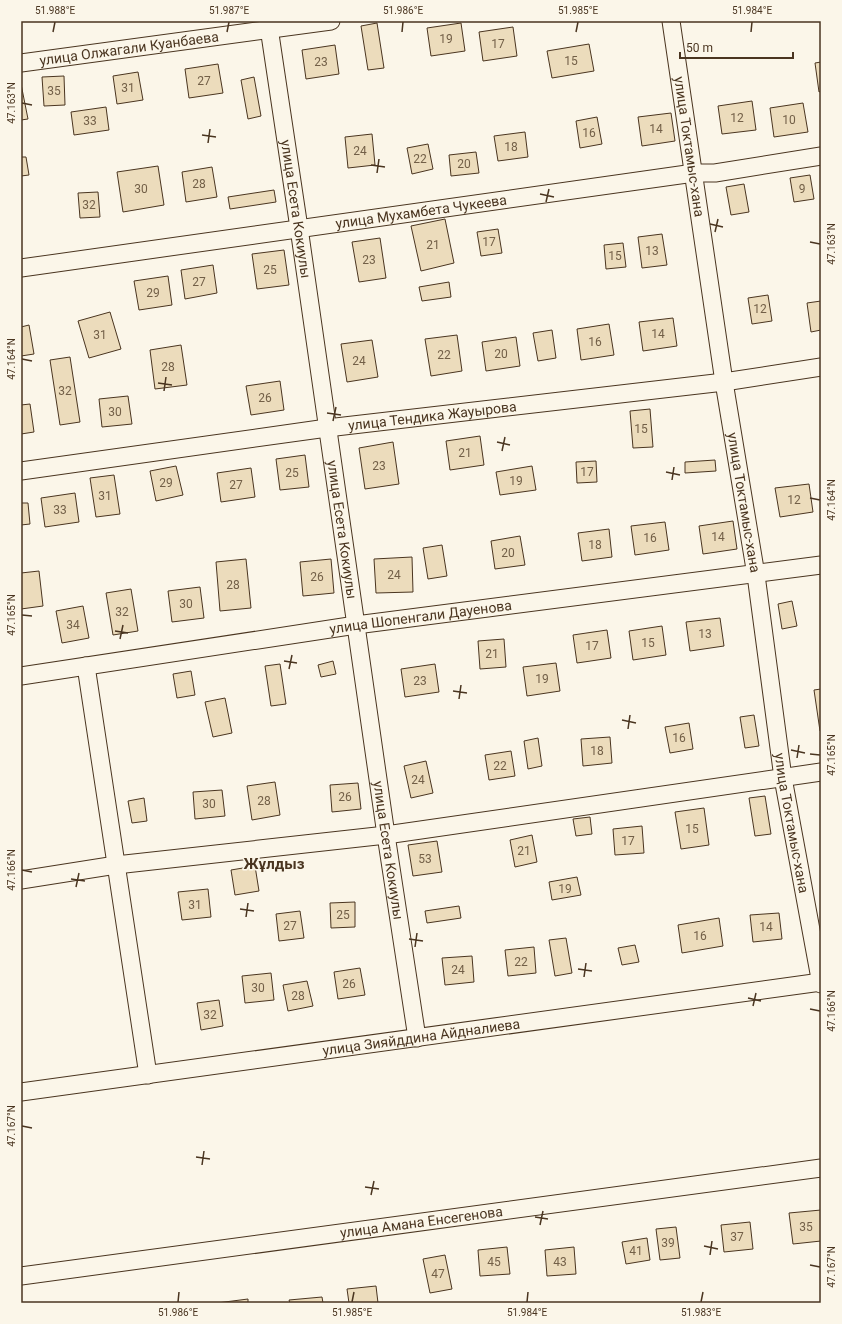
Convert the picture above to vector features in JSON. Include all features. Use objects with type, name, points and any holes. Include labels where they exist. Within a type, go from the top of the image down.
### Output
[{"type":"street","name":"улица Олжагали Куанбаева","points":[[21,63],[268,25],[331,21]]},
{"type":"street","name":"улица Токтамыс-хана","points":[[670,21],[694,173],[724,382],[756,575],[783,778],[821,983]]},
{"type":"street","name":"улица Есета Кокиулы","points":[[268,25],[300,228],[327,428],[417,1038]]},
{"type":"street","name":"улица Мухамбета Чукеева","points":[[21,268],[694,173],[715,173],[821,156]]},
{"type":"street","name":"улица Тендика Жауырова","points":[[21,471],[327,428],[724,382],[821,367]]},
{"type":"street","name":"улица Шопенгали Дауенова","points":[[21,676],[356,625],[756,575],[821,565]]},
{"type":"street","points":[[86,666],[148,1075]]},
{"type":"street","points":[[21,880],[116,865],[386,835],[821,772]]},
{"type":"street","name":"улица Зияйддина Айдналиева","points":[[21,1092],[821,983]]},
{"type":"street","name":"улица Амана Енсегенова","points":[[21,1276],[821,1168]]},
{"type":"building","points":[[377,23],[384,68],[368,70],[361,26]]},
{"type":"building","points":[[461,23],[465,51],[431,56],[427,28]]},
{"type":"building","points":[[513,27],[517,56],[483,61],[479,32]]},
{"type":"building","points":[[589,44],[594,71],[552,78],[547,51]]},
{"type":"building","points":[[335,45],[339,74],[306,79],[302,50]]},
{"type":"building","points":[[821,62],[821,91],[819,92],[815,63]]},
{"type":"building","points":[[218,64],[223,93],[189,98],[185,69]]},
{"type":"building","points":[[138,72],[143,100],[117,104],[113,76]]},
{"type":"building","points":[[64,76],[65,105],[44,106],[42,77]]},
{"type":"building","points":[[254,77],[261,116],[248,119],[241,80]]},
{"type":"building","points":[[21,84],[28,119],[21,120]]},
{"type":"building","points":[[752,101],[756,130],[722,134],[718,106]]},
{"type":"building","points":[[803,103],[808,132],[774,137],[770,108]]},
{"type":"building","points":[[106,107],[109,130],[74,135],[71,112]]},
{"type":"building","points":[[671,113],[675,141],[642,146],[638,117]]},
{"type":"building","points":[[597,117],[602,144],[580,148],[576,121]]},
{"type":"building","points":[[525,132],[528,157],[498,161],[494,136]]},
{"type":"building","points":[[372,134],[375,165],[348,168],[345,137]]},
{"type":"building","points":[[428,144],[433,169],[412,174],[407,148]]},
{"type":"building","points":[[476,152],[479,173],[451,176],[449,155]]},
{"type":"building","points":[[21,157],[26,157],[29,175],[21,176]]},
{"type":"building","points":[[158,166],[164,205],[123,212],[117,172]]},
{"type":"building","points":[[212,167],[217,197],[186,202],[182,172]]},
{"type":"building","points":[[810,175],[814,199],[794,202],[790,178]]},
{"type":"building","points":[[744,184],[749,212],[731,215],[726,187]]},
{"type":"building","points":[[274,190],[276,202],[230,209],[228,197]]},
{"type":"building","points":[[98,192],[100,217],[80,218],[78,193]]},
{"type":"building","points":[[445,219],[454,263],[421,271],[411,226]]},
{"type":"building","points":[[498,229],[502,253],[481,256],[477,232]]},
{"type":"building","points":[[662,234],[667,265],[642,268],[638,237]]},
{"type":"building","points":[[380,238],[386,278],[359,282],[352,242]]},
{"type":"building","points":[[623,243],[626,267],[606,269],[604,245]]},
{"type":"building","points":[[284,250],[289,285],[257,289],[252,254]]},
{"type":"building","points":[[213,265],[217,293],[185,299],[181,270]]},
{"type":"building","points":[[168,276],[172,305],[139,310],[134,281]]},
{"type":"building","points":[[449,282],[451,297],[422,301],[419,287]]},
{"type":"building","points":[[768,295],[772,321],[752,324],[748,298]]},
{"type":"building","points":[[821,301],[821,330],[811,332],[807,303]]},
{"type":"building","points":[[110,312],[121,349],[89,358],[78,321]]},
{"type":"building","points":[[673,318],[677,346],[643,351],[639,322]]},
{"type":"building","points":[[609,324],[614,355],[581,360],[577,329]]},
{"type":"building","points":[[29,325],[34,354],[21,356],[21,327]]},
{"type":"building","points":[[552,330],[556,358],[538,361],[533,333]]},
{"type":"building","points":[[457,335],[462,371],[431,376],[425,339]]},
{"type":"building","points":[[516,337],[520,366],[486,371],[482,342]]},
{"type":"building","points":[[372,340],[378,377],[347,382],[341,344]]},
{"type":"building","points":[[181,345],[187,385],[155,389],[150,350]]},
{"type":"building","points":[[70,357],[80,422],[60,425],[50,360]]},
{"type":"building","points":[[280,381],[284,410],[251,415],[246,386]]},
{"type":"building","points":[[128,396],[132,424],[102,427],[99,399]]},
{"type":"building","points":[[30,404],[34,432],[21,434],[21,405]]},
{"type":"building","points":[[650,409],[653,447],[633,448],[630,411]]},
{"type":"building","points":[[480,436],[484,465],[450,470],[446,441]]},
{"type":"building","points":[[393,442],[399,484],[365,489],[359,448]]},
{"type":"building","points":[[305,455],[309,487],[280,490],[276,459]]},
{"type":"building","points":[[715,460],[716,471],[685,473],[685,462]]},
{"type":"building","points":[[596,461],[597,482],[577,483],[576,462]]},
{"type":"building","points":[[176,466],[183,495],[156,501],[150,471]]},
{"type":"building","points":[[532,466],[536,490],[500,495],[496,472]]},
{"type":"building","points":[[251,468],[255,497],[221,502],[217,473]]},
{"type":"building","points":[[114,475],[120,514],[96,517],[90,478]]},
{"type":"building","points":[[809,484],[813,512],[780,517],[775,488]]},
{"type":"building","points":[[75,493],[79,522],[45,527],[41,498]]},
{"type":"building","points":[[21,503],[28,503],[30,524],[21,525]]},
{"type":"building","points":[[733,521],[737,549],[703,554],[699,526]]},
{"type":"building","points":[[665,522],[669,550],[635,555],[631,526]]},
{"type":"building","points":[[609,529],[612,557],[582,561],[578,533]]},
{"type":"building","points":[[520,536],[525,565],[495,569],[491,541]]},
{"type":"building","points":[[442,545],[447,576],[428,579],[423,548]]},
{"type":"building","points":[[412,557],[413,592],[376,593],[374,559]]},
{"type":"building","points":[[246,559],[251,608],[220,611],[216,562]]},
{"type":"building","points":[[331,559],[334,593],[303,596],[300,562]]},
{"type":"building","points":[[39,571],[43,606],[21,609],[21,573]]},
{"type":"building","points":[[200,587],[204,618],[172,622],[168,591]]},
{"type":"building","points":[[131,589],[138,631],[113,635],[106,593]]},
{"type":"building","points":[[792,601],[797,626],[782,629],[778,604]]},
{"type":"building","points":[[83,606],[89,638],[62,643],[56,611]]},
{"type":"building","points":[[720,618],[724,646],[690,651],[686,622]]},
{"type":"building","points":[[662,626],[666,655],[633,660],[629,631]]},
{"type":"building","points":[[607,630],[611,658],[577,663],[573,635]]},
{"type":"building","points":[[504,639],[506,667],[480,669],[478,641]]},
{"type":"building","points":[[333,661],[336,674],[321,677],[318,665]]},
{"type":"building","points":[[556,663],[560,691],[527,696],[523,667]]},
{"type":"building","points":[[280,664],[286,704],[271,706],[265,666]]},
{"type":"building","points":[[435,664],[439,692],[405,697],[401,669]]},
{"type":"building","points":[[191,671],[195,695],[177,698],[173,674]]},
{"type":"building","points":[[821,689],[821,731],[820,731],[814,690]]},
{"type":"building","points":[[225,698],[232,733],[213,737],[205,702]]},
{"type":"building","points":[[754,715],[759,746],[745,748],[740,717]]},
{"type":"building","points":[[689,723],[693,749],[670,753],[665,727]]},
{"type":"building","points":[[610,737],[612,763],[583,766],[581,739]]},
{"type":"building","points":[[538,738],[542,766],[528,769],[524,741]]},
{"type":"building","points":[[511,751],[515,776],[489,780],[485,755]]},
{"type":"building","points":[[426,761],[433,793],[411,798],[404,766]]},
{"type":"building","points":[[275,782],[280,815],[252,820],[247,786]]},
{"type":"building","points":[[358,783],[361,809],[332,812],[330,785]]},
{"type":"building","points":[[222,790],[225,816],[195,819],[193,792]]},
{"type":"building","points":[[765,796],[771,834],[755,836],[749,798]]},
{"type":"building","points":[[144,798],[147,821],[132,823],[128,801]]},
{"type":"building","points":[[704,808],[709,845],[681,849],[675,812]]},
{"type":"building","points":[[590,817],[592,834],[576,836],[573,819]]},
{"type":"building","points":[[642,826],[644,853],[615,855],[613,829]]},
{"type":"building","points":[[532,835],[537,862],[515,867],[510,840]]},
{"type":"building","points":[[437,841],[442,872],[413,876],[408,845]]},
{"type":"building","points":[[255,866],[259,891],[235,895],[231,870]]},
{"type":"building","points":[[577,877],[581,895],[552,900],[549,882]]},
{"type":"building","points":[[208,889],[211,917],[182,920],[178,892]]},
{"type":"building","points":[[355,902],[355,927],[331,928],[330,903]]},
{"type":"building","points":[[459,906],[461,918],[427,923],[425,911]]},
{"type":"building","points":[[300,911],[304,938],[279,941],[276,914]]},
{"type":"building","points":[[779,913],[782,939],[753,942],[750,915]]},
{"type":"building","points":[[719,918],[723,946],[682,953],[678,925]]},
{"type":"building","points":[[566,938],[572,973],[555,976],[549,940]]},
{"type":"building","points":[[635,945],[639,962],[622,965],[618,948]]},
{"type":"building","points":[[534,947],[536,973],[508,976],[505,950]]},
{"type":"building","points":[[472,956],[474,982],[445,985],[442,958]]},
{"type":"building","points":[[360,968],[365,995],[338,999],[334,972]]},
{"type":"building","points":[[271,973],[274,1000],[245,1003],[242,976]]},
{"type":"building","points":[[307,981],[313,1006],[288,1011],[283,985]]},
{"type":"building","points":[[219,1000],[223,1026],[201,1030],[197,1003]]},
{"type":"building","points":[[821,1210],[821,1241],[793,1244],[789,1213]]},
{"type":"building","points":[[750,1222],[753,1249],[724,1252],[721,1225]]},
{"type":"building","points":[[676,1227],[680,1258],[660,1260],[656,1229]]},
{"type":"building","points":[[647,1238],[650,1260],[626,1264],[622,1242]]},
{"type":"building","points":[[507,1247],[510,1274],[480,1276],[478,1250]]},
{"type":"building","points":[[574,1247],[576,1274],[547,1276],[545,1250]]},
{"type":"building","points":[[445,1255],[452,1289],[430,1293],[423,1259]]},
{"type":"building","points":[[376,1286],[378,1303],[349,1303],[347,1289]]},
{"type":"building","points":[[322,1297],[323,1303],[290,1303],[289,1300]]},
{"type":"building","points":[[248,1299],[248,1303],[217,1303]]},
{"type":"district","name":"Жұлдыз","points":[[274,864]]}]
